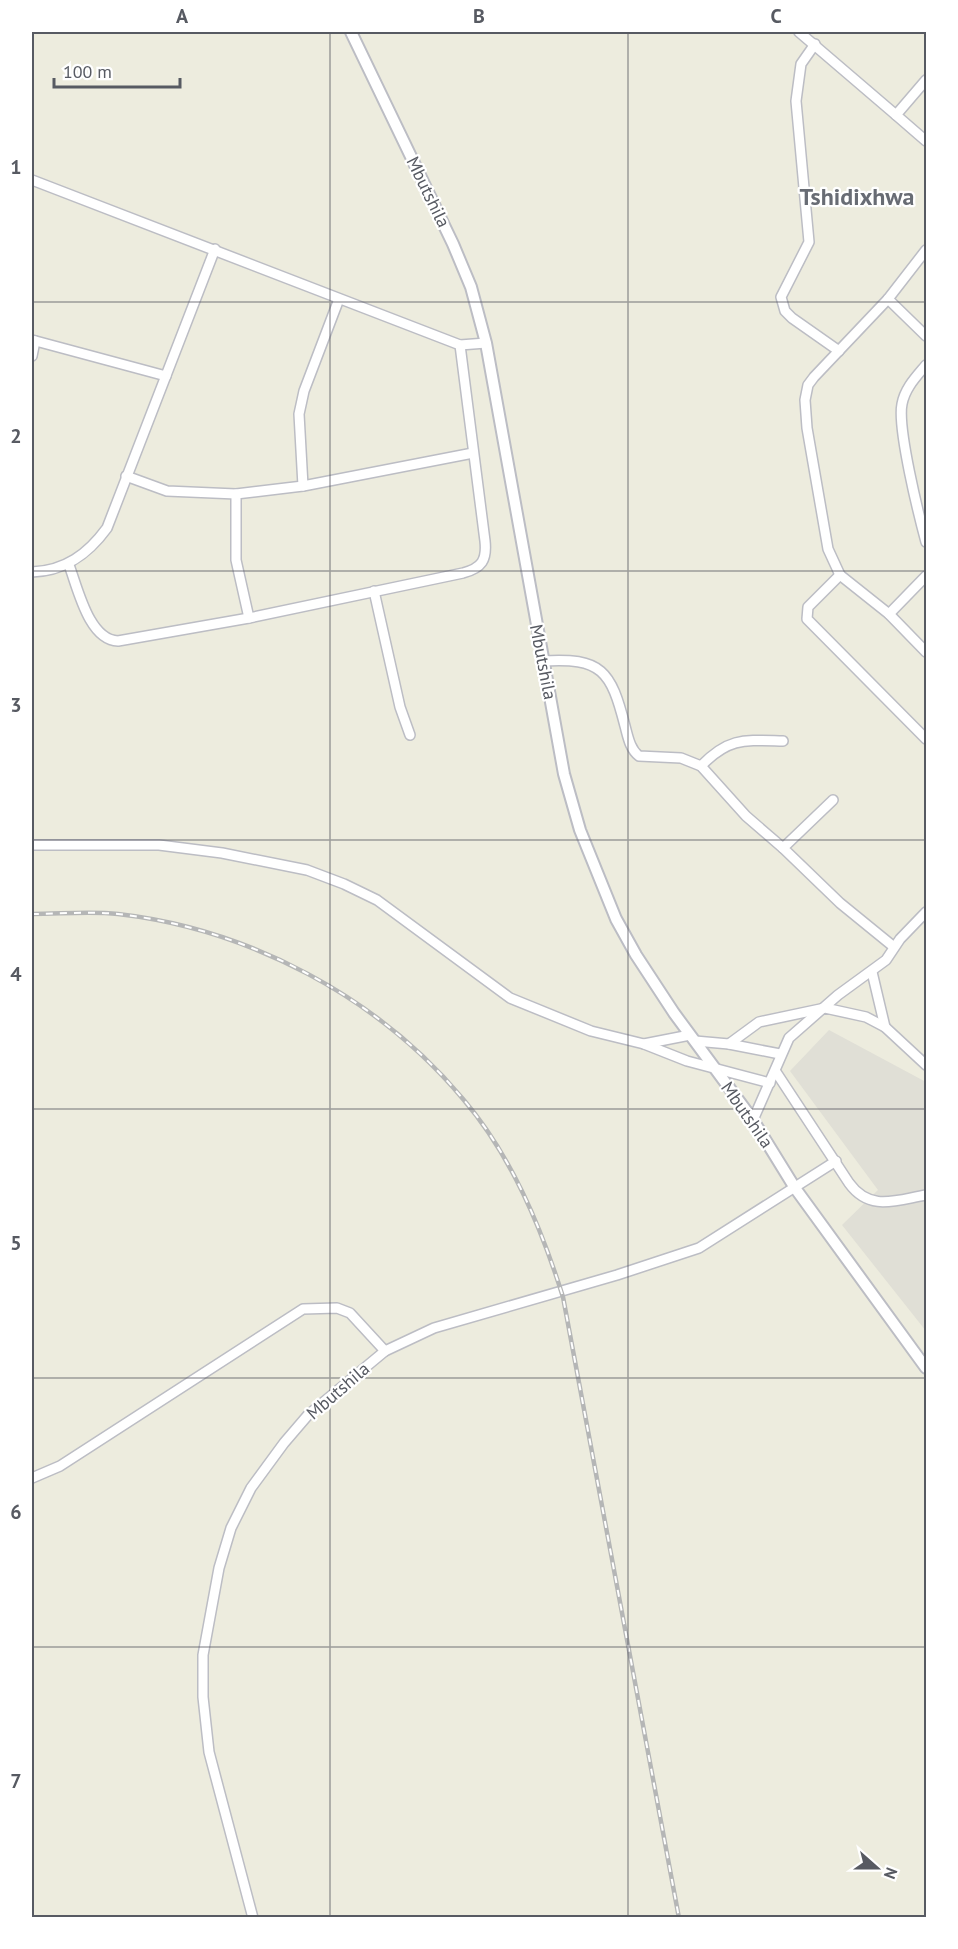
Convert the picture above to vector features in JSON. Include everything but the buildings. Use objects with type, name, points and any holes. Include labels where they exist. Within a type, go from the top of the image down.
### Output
[{"type":"street","name":"Mbutshila","points":[[253,1917],[209,1752],[203,1697],[203,1655],[219,1568],[231,1528],[251,1488],[284,1443],[308,1415],[384,1351],[443,1325],[617,1275],[699,1248],[795,1188],[753,1120],[636,955],[616,920],[580,830],[564,774],[486,343],[471,287],[453,244],[351,32]]},
{"type":"street","points":[[799,32],[927,141]]},
{"type":"street","points":[[815,44],[801,64],[796,101],[809,243],[781,297],[785,311],[792,318],[838,351]]},
{"type":"street","points":[[896,115],[927,80]]},
{"type":"street","points":[[32,180],[460,345],[486,343]]},
{"type":"street","points":[[32,572],[69,565],[95,545],[107,528],[215,249]]},
{"type":"street","points":[[927,250],[888,299],[808,385],[805,400],[809,440],[828,549],[840,575],[889,614],[927,652]]},
{"type":"street","points":[[303,486],[299,414],[304,391],[339,299]]},
{"type":"street","points":[[888,299],[927,336]]},
{"type":"street","points":[[32,356],[33,341],[166,376]]},
{"type":"street","points":[[69,565],[95,630],[108,641],[128,641],[249,618],[463,573],[481,566],[486,550],[460,345]]},
{"type":"street","points":[[927,365],[907,388],[902,405],[902,428],[927,542]]},
{"type":"street","points":[[126,476],[167,491],[236,494],[303,486],[473,453]]},
{"type":"street","points":[[236,494],[236,560],[249,618]]},
{"type":"street","points":[[840,575],[808,607],[807,619],[927,739]]},
{"type":"street","points":[[889,614],[927,576]]},
{"type":"street","points":[[374,591],[400,707],[410,735]]},
{"type":"street","points":[[542,661],[572,660],[595,665],[606,674],[619,704],[632,747],[639,756],[681,758],[701,766],[746,816],[840,903],[894,947]]},
{"type":"street","points":[[701,766],[716,751],[734,741],[783,741]]},
{"type":"street","points":[[783,848],[833,800]]},
{"type":"street","points":[[32,844],[159,845],[222,853],[307,870],[378,900],[510,998],[591,1031],[644,1044],[663,1053],[770,1083]]},
{"type":"street","points":[[753,1120],[776,1072],[780,1054],[789,1038],[838,995],[886,960],[894,947],[927,912]]},
{"type":"street","points":[[872,972],[885,1027]]},
{"type":"street","points":[[729,1044],[759,1022],[825,1008],[866,1017],[885,1027],[927,1065]]},
{"type":"street","points":[[644,1044],[693,1038],[780,1054]]},
{"type":"street","points":[[776,1072],[855,1191],[872,1202],[927,1195]]},
{"type":"street","points":[[836,1161],[795,1188],[927,1368]]},
{"type":"street","points":[[32,1478],[60,1466],[303,1309],[337,1308],[350,1313],[384,1351]]},
{"type":"shaded area","points":[[829,1030],[926,1082],[926,1331],[842,1225],[878,1190],[790,1071]]},
{"type":"railway","points":[[32,914],[107,913],[167,922],[215,935],[262,952],[308,974],[351,1000],[392,1029],[429,1062],[463,1099],[496,1144],[534,1218],[563,1297],[679,1918]]},
{"type":"district","name":"Tshidixhwa","points":[[857,197]]}]
